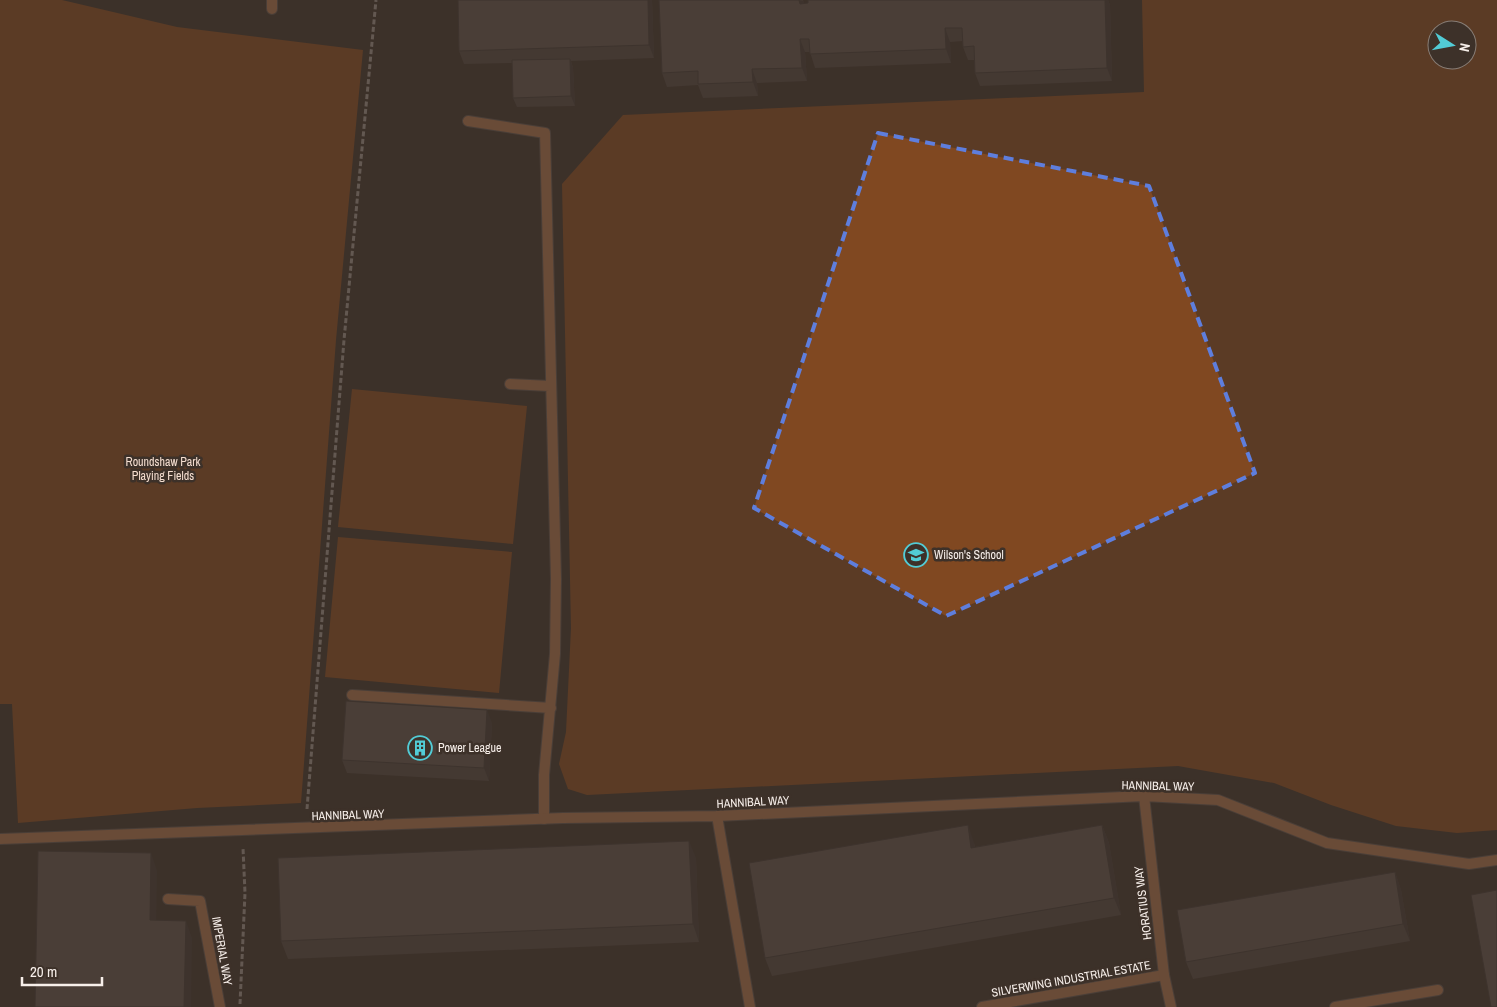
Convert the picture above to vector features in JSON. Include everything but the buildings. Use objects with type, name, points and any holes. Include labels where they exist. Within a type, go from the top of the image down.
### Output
[{"type":"street","points":[[468,120],[545,133],[556,579],[555,654],[544,775],[544,819]]},
{"type":"street","points":[[510,384],[550,386]]},
{"type":"street","points":[[352,695],[550,708]]},
{"type":"street","name":"HANNIBAL WAY","points":[[0,839],[243,832],[544,819],[718,816],[1144,796],[1218,800],[1327,843],[1469,864],[1497,860]]},
{"type":"street","name":"HORATIUS WAY","points":[[1144,796],[1164,975],[1171,1007]]},
{"type":"street","points":[[718,816],[750,1007]]},
{"type":"street","name":"IMPERIAL WAY","points":[[168,899],[200,901],[220,1007]]},
{"type":"street","name":"SILVERWING INDUSTRIAL ESTATE","points":[[982,1007],[1164,975]]},
{"type":"street","points":[[1335,1007],[1438,990]]},
{"type":"path","points":[[306,829],[344,340],[376,0]]},
{"type":"path","points":[[239,1007],[245,893],[243,832]]},
{"type":"highlighted area","points":[[878,133],[1149,186],[1255,473],[946,616],[754,508]]},
{"type":"green space","name":"Roundshaw Park Playing Fields","points":[[0,0],[62,0],[177,27],[363,50],[336,340],[301,803],[197,808],[18,823],[12,704],[0,704]]},
{"type":"green space","name":"Wilson's School","points":[[1142,0],[1497,0],[1497,830],[1457,833],[1396,826],[1331,805],[1274,783],[1178,766],[587,795],[568,789],[559,764],[566,732],[571,628],[562,184],[623,115],[1144,92]]},
{"type":"green space","points":[[352,389],[527,406],[513,544],[338,527]]},
{"type":"green space","points":[[338,537],[512,552],[499,693],[325,677]]},
{"type":"place","name":"Wilson's School","points":[[916,555]]},
{"type":"place","name":"Power League","points":[[420,748]]}]
